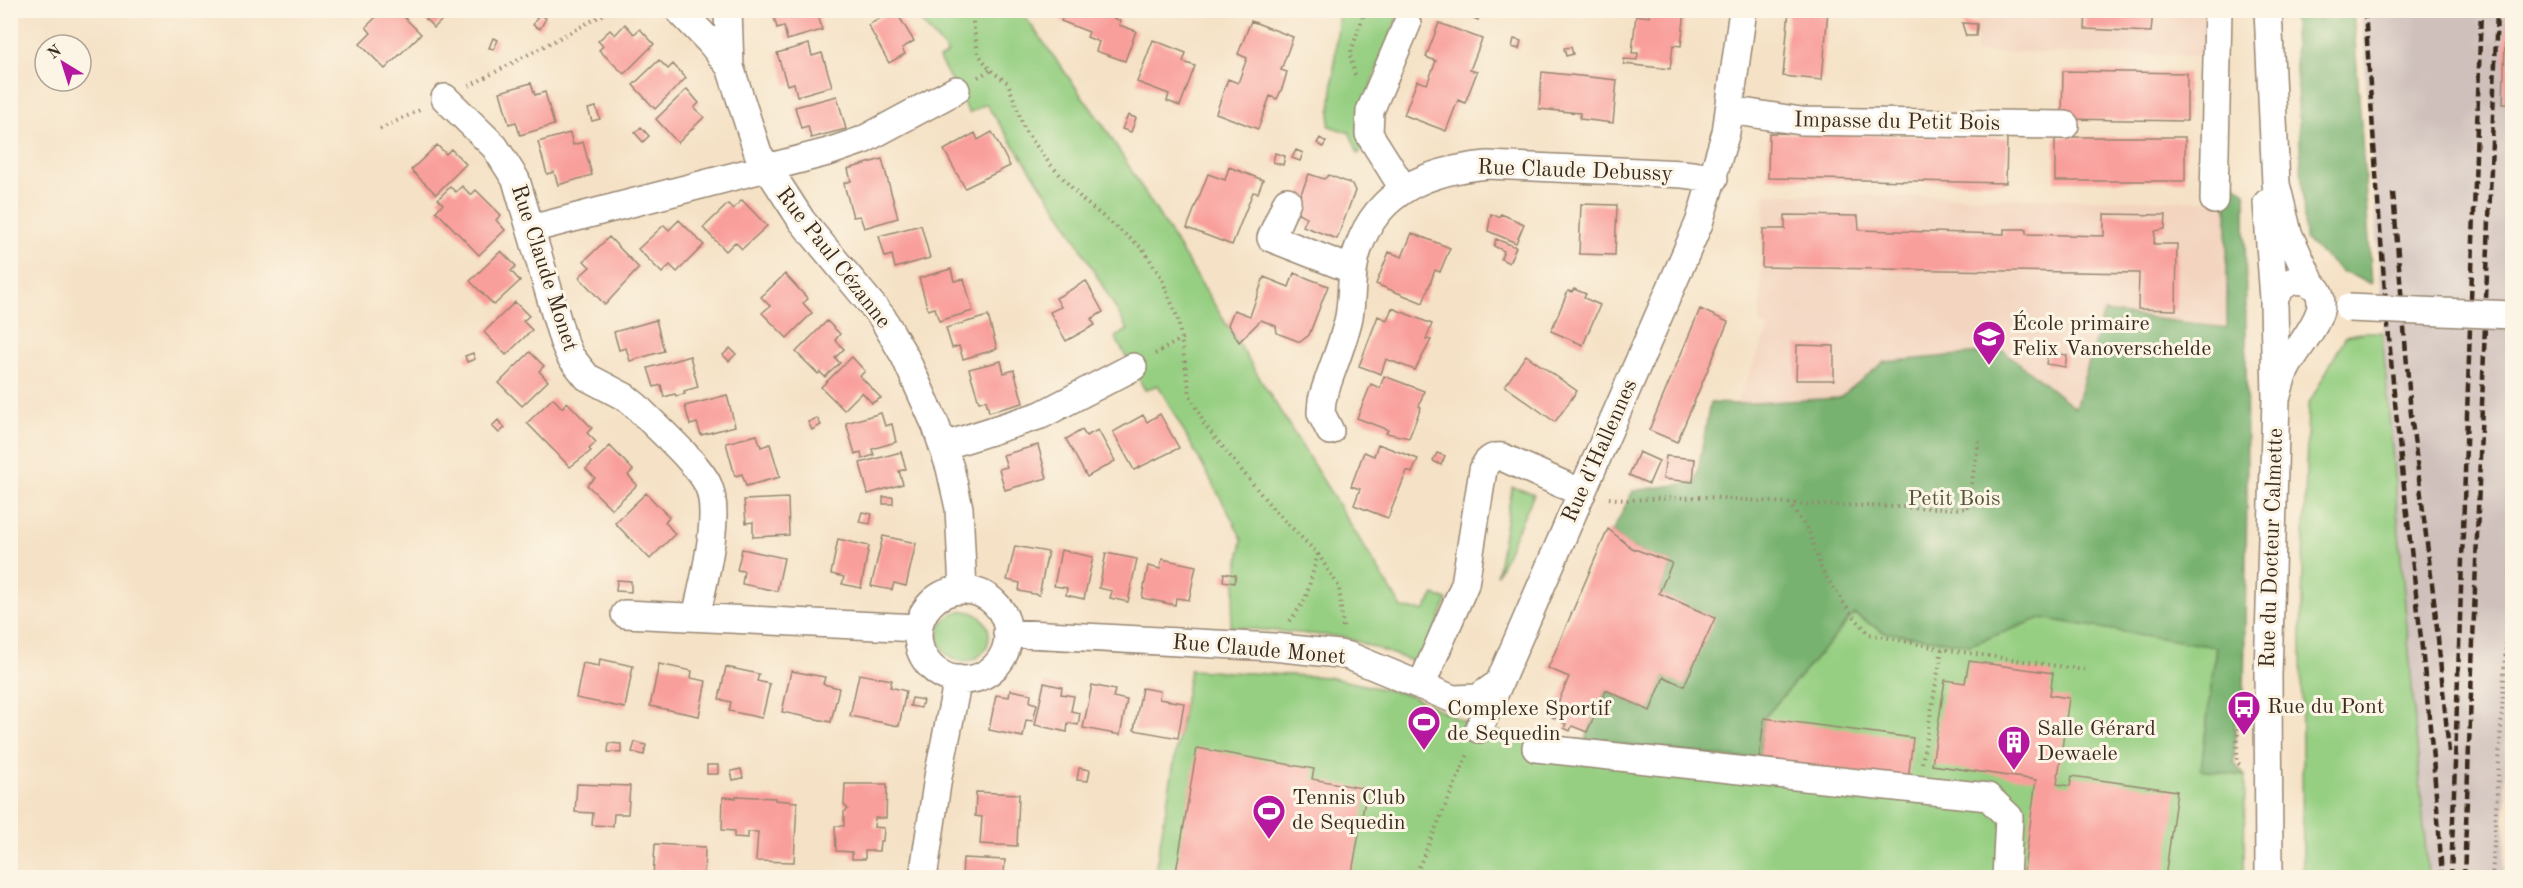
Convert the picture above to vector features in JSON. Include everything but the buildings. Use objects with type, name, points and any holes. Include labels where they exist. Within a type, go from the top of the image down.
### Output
[{"type":"street","name":"Rue Paul Cézanne","points":[[680,10],[730,67]]},
{"type":"street","name":"Rue Paul Cézanne","points":[[728,10],[730,67],[747,123],[766,168],[802,221],[882,317],[913,373],[944,446],[958,508],[963,590]]},
{"type":"street","name":"Rue d'Hallennes","points":[[1479,729],[1700,223],[1730,110],[1743,10]]},
{"type":"street","points":[[2214,200],[2218,10]]},
{"type":"street","points":[[2268,10],[2276,184],[2295,252],[2316,304],[2306,327],[2294,328],[2283,324],[2274,305],[2280,288],[2289,282],[2301,281],[2316,304],[2349,308],[2512,315]]},
{"type":"street","points":[[1404,188],[1369,134],[1370,111],[1407,24]]},
{"type":"street","name":"Rue Paul Cézanne","points":[[531,229],[828,152],[863,140],[956,90]]},
{"type":"street","name":"Rue Claude Monet","points":[[445,98],[503,157],[516,180],[563,340],[578,368],[587,377],[625,397],[636,406],[699,471],[708,485],[713,506],[713,526],[696,617]]},
{"type":"street","name":"Impasse du Petit Bois","points":[[1730,110],[1801,121],[2065,125]]},
{"type":"street","points":[[2272,128],[2265,180],[2274,305],[2276,399]]},
{"type":"street","name":"Rue Claude Debussy","points":[[1330,431],[1321,412],[1322,400],[1349,316],[1353,270],[1358,248],[1372,221],[1404,188],[1432,174],[1462,167],[1488,165],[1714,177]]},
{"type":"street","points":[[1287,201],[1271,238],[1353,270]]},
{"type":"street","points":[[2276,399],[2284,371],[2316,304]]},
{"type":"street","points":[[944,446],[1041,415],[1133,367]]},
{"type":"street","name":"Rue du Docteur Calmette","points":[[2268,878],[2268,675],[2276,399]]},
{"type":"street","points":[[1421,687],[1465,584],[1483,470],[1488,461],[1502,457],[1582,493]]},
{"type":"street","points":[[963,590],[983,595],[994,603],[1005,620],[1007,633],[1006,648],[993,667],[973,678],[958,679],[938,672],[927,662],[918,642],[918,628],[922,614],[936,598],[949,592],[963,590]]},
{"type":"street","points":[[625,614],[918,628]]},
{"type":"street","name":"Rue Claude Monet","points":[[1007,633],[1272,647],[1339,654],[1362,661],[1442,696],[1465,700],[1478,698],[1498,684]]},
{"type":"street","points":[[923,878],[938,777],[958,679]]},
{"type":"street","points":[[1536,748],[1988,797],[2009,817],[2006,878]]},
{"type":"path","points":[[380,129],[445,98],[612,10]]},
{"type":"path","points":[[971,10],[978,52],[990,70],[1008,83],[1025,132],[1084,201],[1143,249],[1161,277],[1178,319],[1190,395],[1204,424],[1274,510],[1318,554],[1339,587],[1344,637],[1339,654]]},
{"type":"path","points":[[1365,10],[1350,55],[1359,88],[1370,111]]},
{"type":"path","points":[[1582,493],[1625,500],[1706,497],[1788,503],[1967,508],[1979,441]]},
{"type":"path","points":[[1788,503],[1810,534],[1822,571],[1850,612],[1869,634],[1942,649],[2084,670]]},
{"type":"path","points":[[2492,878],[2512,543]]},
{"type":"path","points":[[1272,647],[1305,600],[1318,554]]},
{"type":"path","points":[[1917,790],[1942,649]]},
{"type":"path","points":[[1414,878],[1479,729]]},
{"type":"shaded area","points":[[1978,11],[2208,11],[2209,56],[1976,52]]},
{"type":"shaded area","points":[[2361,11],[2512,11],[2512,396],[2504,877],[2428,877],[2397,519]]},
{"type":"shaded area","name":"École primaire Felix Vanoverschelde","points":[[1765,194],[2227,201],[2227,328],[2219,516],[1736,404],[1768,329],[1760,324]]},
{"type":"green space","points":[[912,11],[1021,11],[1105,128],[1402,608],[1424,611],[1434,595],[1447,600],[1421,664],[1344,637],[1230,627],[1242,539],[1231,517],[1158,385],[1145,390],[1115,337],[1128,330],[1064,219],[986,104],[969,113],[939,59],[948,53]]},
{"type":"green space","points":[[1339,11],[1400,11],[1365,101],[1358,134],[1363,150],[1358,154],[1350,133],[1329,126]]},
{"type":"green space","points":[[2293,11],[2353,11],[2372,284],[2341,271],[2305,239]]},
{"type":"green space","name":"Petit Bois","points":[[2227,178],[2245,192],[2247,492],[2244,697],[2236,707],[2234,763],[2245,776],[2201,770],[2216,647],[2041,618],[1970,645],[1883,632],[1854,614],[1764,718],[1759,760],[1585,741],[1606,690],[1649,711],[1664,677],[1684,685],[1714,618],[1659,593],[1672,563],[1632,548],[1612,532],[1633,491],[1696,482],[1710,403],[1736,404],[1839,398],[1884,362],[2004,351],[2075,408],[2104,312],[2227,328]]},
{"type":"green space","points":[[2382,332],[2428,877],[2303,877],[2301,636],[2308,405],[2346,336]]},
{"type":"green space","points":[[1512,487],[1534,494],[1497,575]]},
{"type":"green space","points":[[959,611],[969,611],[982,618],[989,631],[989,641],[982,654],[969,661],[959,661],[950,657],[943,650],[939,641],[939,631],[943,622],[950,615]]},
{"type":"green space","name":"Complexe Sportif de Sequedin","points":[[1854,614],[1883,632],[1970,645],[2041,618],[2216,647],[2201,770],[2245,776],[2244,877],[1154,878],[1190,670],[1328,677],[1409,695],[1479,729],[1585,741],[1764,718]]},
{"type":"railway","points":[[2365,10],[2387,319],[2428,707],[2442,878]]},
{"type":"railway","points":[[2451,878],[2481,10]]},
{"type":"railway","points":[[2464,878],[2497,10]]},
{"type":"railway","points":[[2393,193],[2411,414],[2435,608],[2449,752]]},
{"type":"place","name":"École primaire Felix Vanoverschelde","points":[[1989,366]]},
{"type":"place","name":"Rue du Pont","points":[[2244,736]]},
{"type":"place","name":"Complexe Sportif de Sequedin","points":[[1424,751]]},
{"type":"place","name":"Salle Gérard Dewaele","points":[[2014,771]]},
{"type":"place","name":"Tennis Club de Sequedin","points":[[1269,840]]}]
